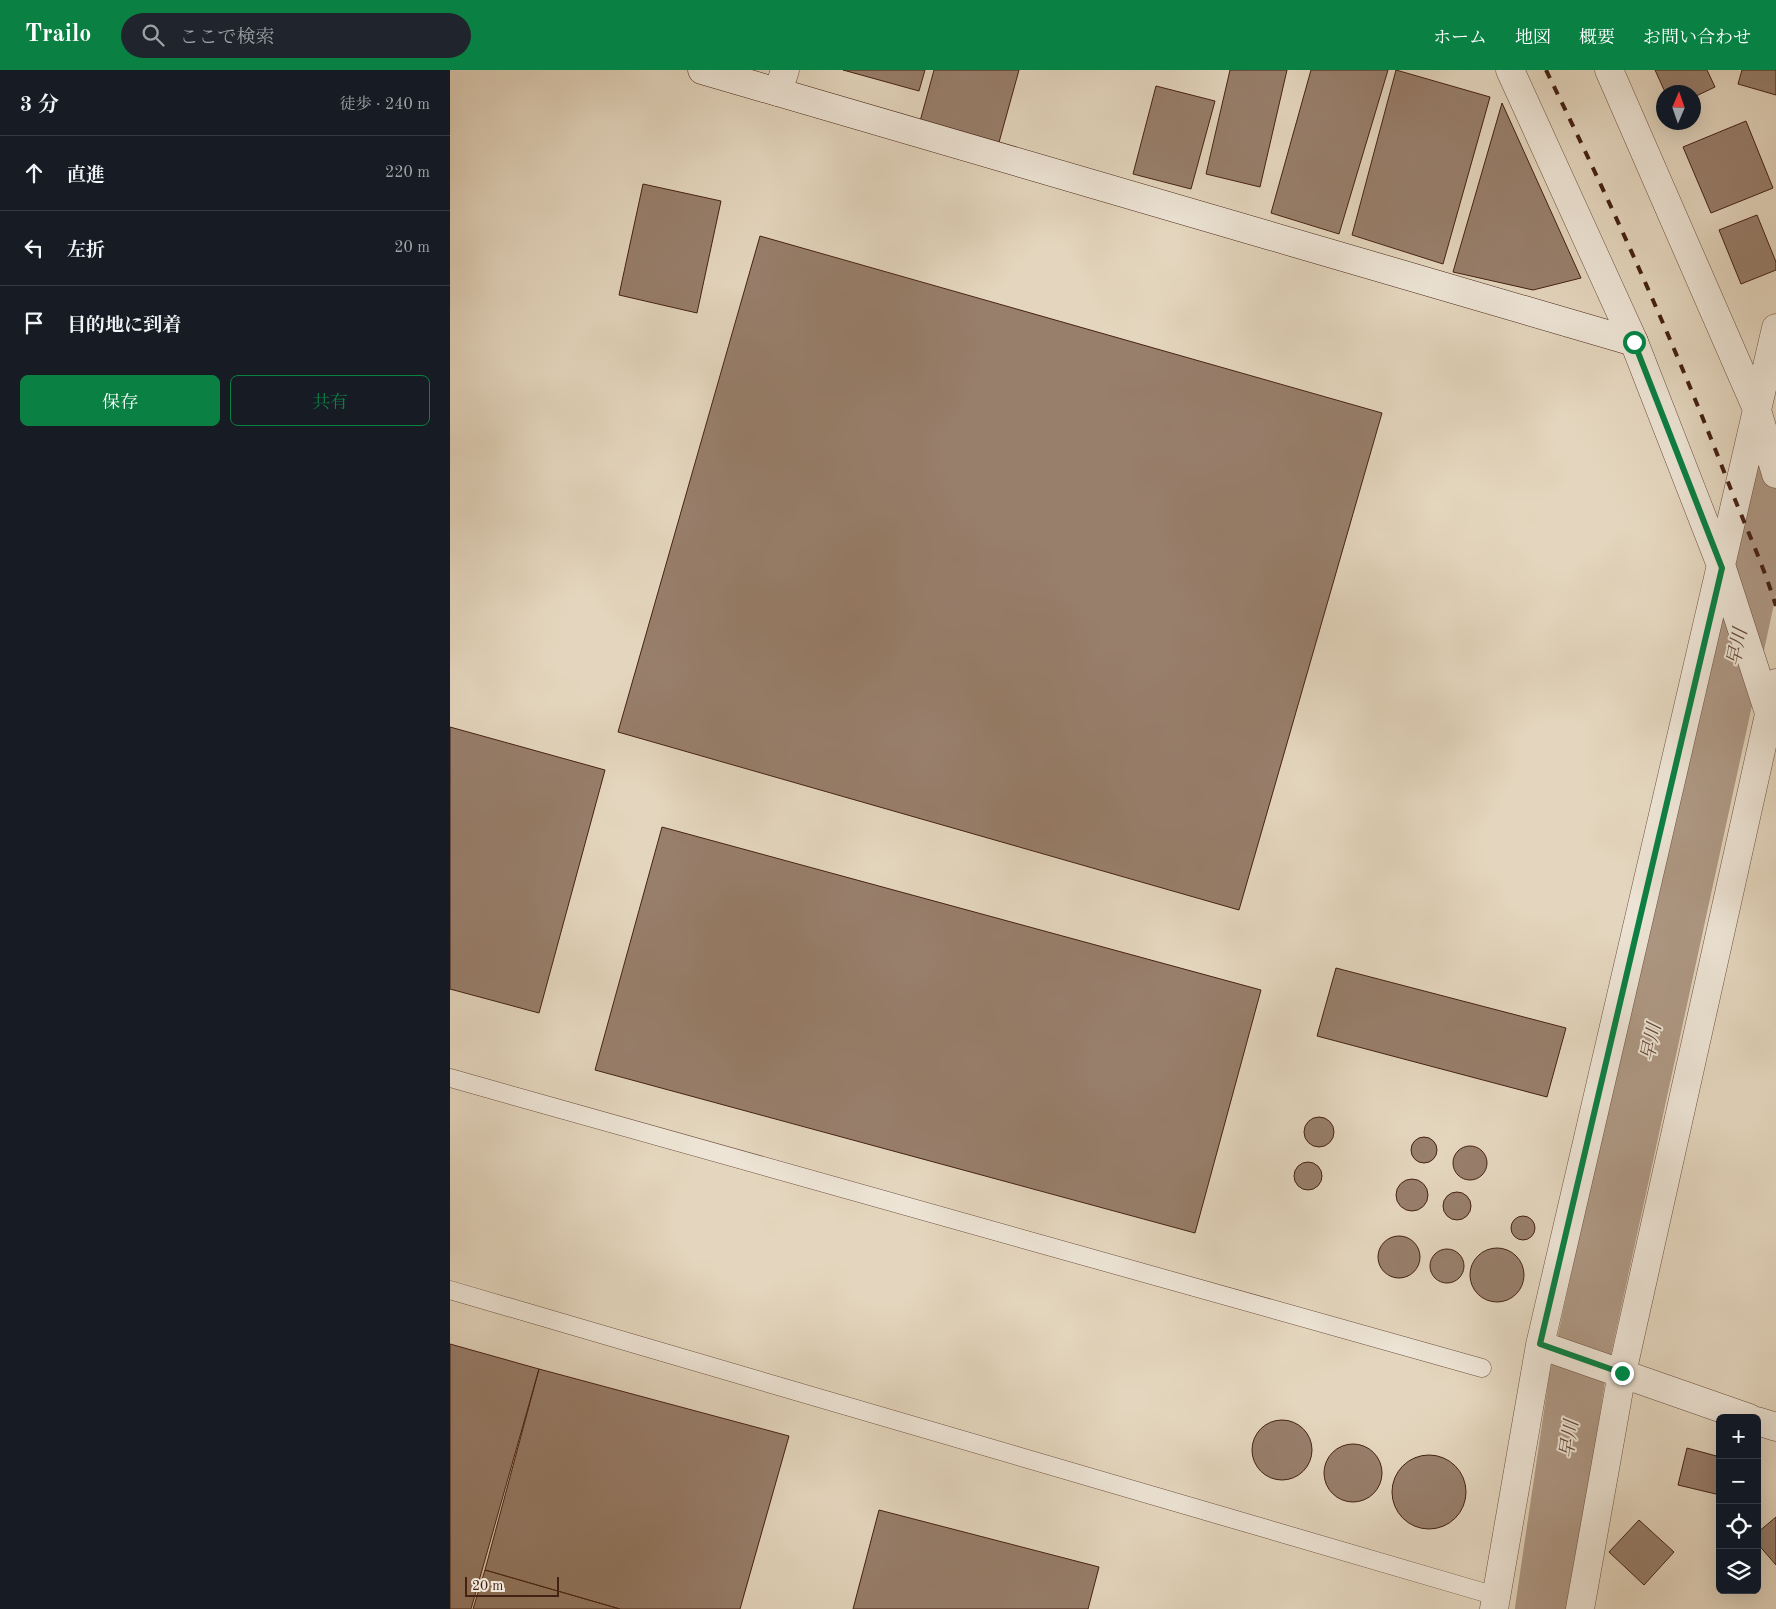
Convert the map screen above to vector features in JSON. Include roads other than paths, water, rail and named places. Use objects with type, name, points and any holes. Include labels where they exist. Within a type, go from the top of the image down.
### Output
[{"type":"street","points":[[702,70],[781,81],[1634,342]]},
{"type":"street","points":[[1510,70],[1634,342],[1722,568],[1773,727]]},
{"type":"street","points":[[1609,70],[1756,407],[1776,474]]},
{"type":"street","points":[[1495,1602],[1540,1344],[1722,568],[1756,407],[1776,328]]},
{"type":"street","points":[[1580,1609],[1622,1373],[1773,727],[1776,683]]},
{"type":"street","points":[[1540,1344],[1738,1414]]},
{"type":"street","points":[[1761,1421],[1776,1427]]},
{"type":"lane","points":[[450,1078],[1482,1368]]},
{"type":"lane","points":[[450,1290],[1495,1602]]},
{"type":"waterway","name":"早川","points":[[1543,1609],[1577,1379],[1753,569],[1776,479]]},
{"type":"railway","points":[[1546,70],[1595,172],[1664,326],[1759,559],[1776,606]]}]
